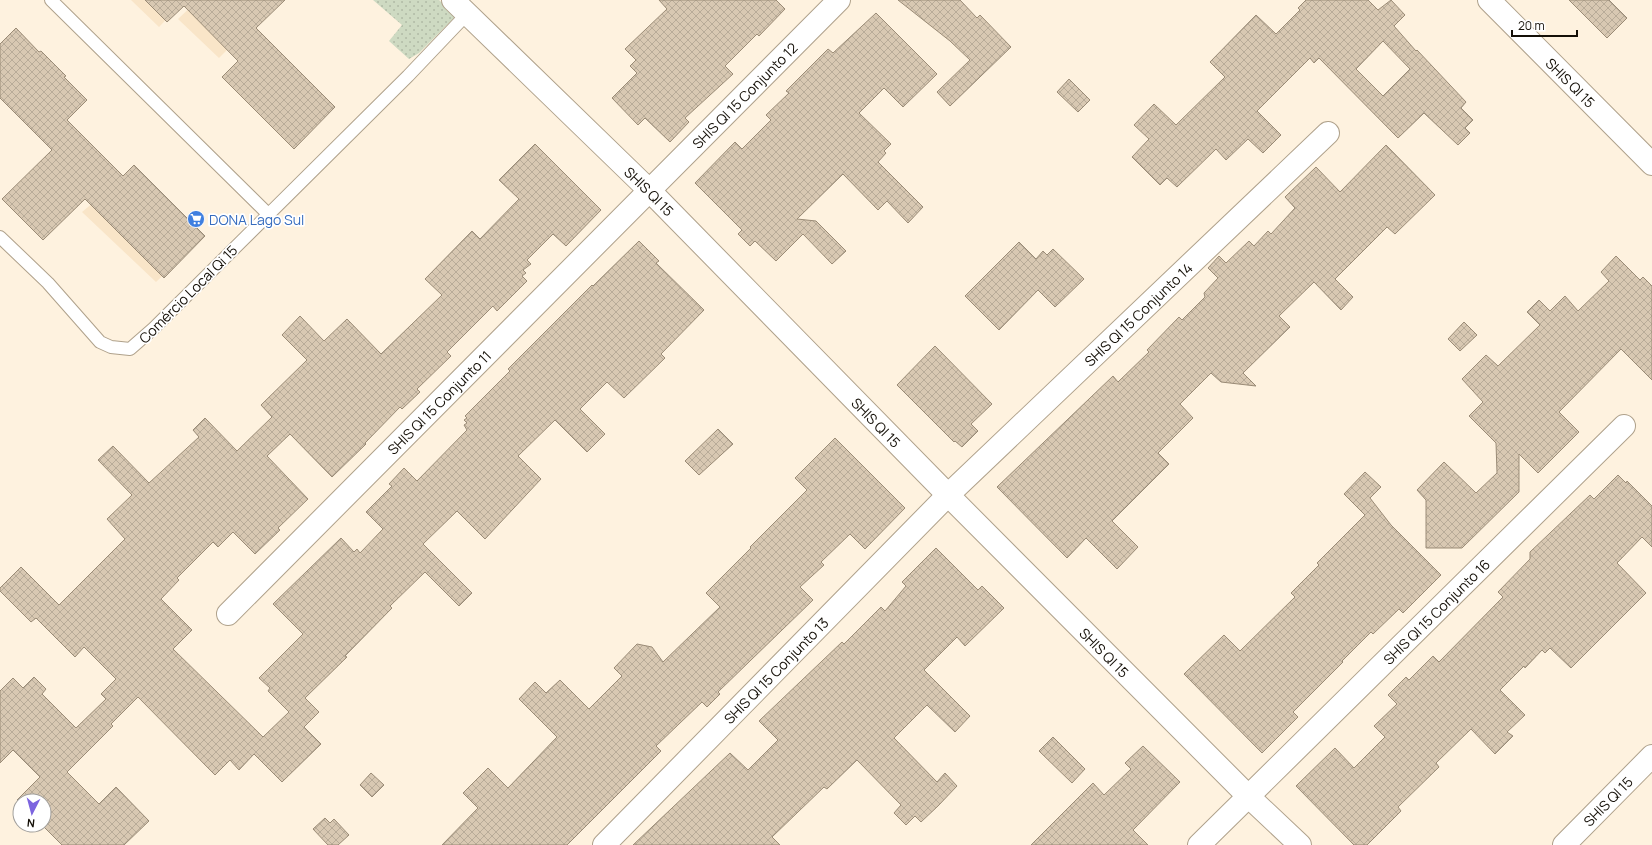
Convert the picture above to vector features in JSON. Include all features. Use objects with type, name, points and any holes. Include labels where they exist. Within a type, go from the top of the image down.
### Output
[{"type":"street","name":"SHIS QI 15 Conjunto 12","points":[[649,190],[839,0]]},
{"type":"street","name":"SHIS QI 15","points":[[1489,0],[1652,164]]},
{"type":"street","name":"SHIS QI 15","points":[[460,7],[649,190],[948,495],[1248,796],[1300,845]]},
{"type":"street","name":"SHIS QI 15 Conjunto 14","points":[[948,495],[1328,133]]},
{"type":"street","name":"SHIS QI 15 Conjunto 11","points":[[228,614],[649,190]]},
{"type":"street","name":"SHIS QI 15 Conjunto 16","points":[[1199,845],[1624,426]]},
{"type":"street","name":"SHIS QI 15 Conjunto 13","points":[[604,845],[948,495]]},
{"type":"street","name":"SHIS QI 15","points":[[1564,845],[1652,756]]},
{"type":"lane","points":[[51,0],[268,214]]},
{"type":"lane","name":"Comércio Local Qi 15","points":[[0,237],[48,283],[100,342],[111,347],[130,349],[154,328],[408,76],[460,7]]},
{"type":"shaded area","points":[[131,0],[185,0],[159,27]]},
{"type":"shaded area","points":[[198,0],[277,0],[219,58],[178,19]]},
{"type":"shaded area","points":[[125,176],[197,243],[156,282],[82,212]]},
{"type":"green space","points":[[373,0],[439,0],[456,16],[419,53],[409,59],[389,41],[402,25]]},
{"type":"building","points":[[145,0],[285,0],[256,28],[335,107],[294,149],[222,77],[238,61],[184,6],[167,22]]},
{"type":"building","points":[[659,0],[776,0],[785,9],[759,36],[757,34],[725,66],[733,74],[685,118],[689,122],[670,142],[645,118],[638,125],[612,98],[637,73],[630,66],[636,60],[625,49],[667,9]]},
{"type":"building","points":[[898,0],[960,0],[977,18],[980,15],[1011,47],[950,106],[937,92],[970,60],[950,41]]},
{"type":"building","points":[[1306,0],[1368,0],[1378,10],[1391,0],[1405,15],[1394,26],[1416,51],[1417,50],[1466,102],[1461,108],[1473,120],[1465,128],[1470,133],[1458,145],[1424,113],[1398,138],[1319,58],[1314,63],[1310,58],[1257,111],[1281,135],[1263,153],[1248,139],[1226,160],[1216,149],[1177,187],[1167,178],[1160,185],[1132,157],[1149,139],[1134,125],[1154,104],[1176,125],[1225,77],[1210,62],[1256,15],[1276,34],[1300,10],[1298,8]],"holes":[[[1383,41],[1410,69],[1383,96],[1356,69]]]},
{"type":"building","points":[[1569,0],[1609,0],[1627,18],[1607,38]]},
{"type":"building","points":[[876,13],[937,74],[903,107],[884,88],[859,113],[891,144],[884,151],[886,153],[878,162],[923,207],[908,223],[887,201],[878,210],[843,174],[797,219],[816,221],[846,251],[832,264],[803,234],[776,261],[755,241],[750,246],[738,234],[742,230],[695,183],[735,142],[742,149],[771,120],[766,115],[789,93],[786,91],[828,49],[833,53]]},
{"type":"building","points":[[16,28],[39,52],[41,51],[66,76],[64,77],[87,100],[67,120],[123,176],[134,165],[205,236],[164,278],[85,199],[43,240],[2,199],[52,150],[0,98],[0,44]]},
{"type":"building","points":[[1069,79],[1090,100],[1078,112],[1057,92]]},
{"type":"building","points":[[535,144],[601,210],[566,246],[553,234],[527,260],[531,264],[523,270],[526,273],[522,276],[527,281],[497,311],[493,306],[447,352],[451,356],[417,389],[420,392],[402,409],[400,407],[365,443],[366,444],[332,477],[290,434],[267,456],[308,499],[278,528],[280,530],[255,554],[233,532],[218,547],[213,542],[177,578],[179,580],[161,599],[192,630],[173,649],[263,737],[289,712],[268,691],[270,688],[259,678],[303,634],[273,604],[341,538],[354,552],[357,549],[360,553],[383,529],[366,512],[392,486],[389,484],[404,468],[417,481],[467,430],[464,425],[467,423],[464,420],[467,418],[465,416],[510,371],[508,369],[592,285],[593,286],[639,241],[659,261],[656,263],[704,310],[661,354],[665,358],[624,398],[607,382],[580,409],[605,434],[587,452],[555,420],[518,456],[541,479],[485,539],[457,511],[423,544],[472,593],[459,606],[425,572],[390,606],[392,608],[345,656],[347,657],[305,698],[319,712],[304,727],[321,744],[282,782],[254,754],[239,770],[230,760],[215,775],[138,697],[111,724],[113,726],[67,772],[99,804],[116,787],[149,821],[124,845],[62,845],[50,833],[52,833],[52,793],[24,793],[40,777],[13,750],[0,763],[0,691],[13,678],[23,688],[34,677],[46,689],[42,694],[76,728],[106,699],[101,694],[116,679],[84,647],[75,657],[36,618],[31,622],[0,591],[0,588],[21,567],[59,605],[125,539],[107,519],[132,495],[98,460],[113,446],[149,483],[199,437],[193,430],[205,418],[237,451],[272,417],[261,405],[307,360],[282,335],[300,316],[324,341],[347,319],[381,354],[442,295],[425,279],[472,231],[480,239],[519,199],[499,180]]},
{"type":"building","points":[[1386,145],[1435,195],[1395,234],[1387,227],[1335,279],[1353,297],[1341,310],[1314,282],[1279,316],[1290,327],[1243,373],[1256,386],[1221,382],[1211,373],[1180,404],[1193,418],[1158,453],[1169,464],[1112,521],[1138,547],[1117,569],[1086,538],[1067,558],[997,487],[1113,376],[1118,382],[1149,352],[1147,350],[1179,317],[1182,320],[1205,297],[1204,293],[1218,278],[1208,268],[1219,256],[1226,263],[1249,241],[1254,246],[1268,231],[1271,234],[1295,208],[1285,197],[1316,167],[1340,192]]},
{"type":"building","points":[[1019,242],[1036,259],[1043,251],[1047,255],[1053,249],[1084,279],[1055,307],[1038,290],[999,330],[965,296]]},
{"type":"building","points":[[1616,256],[1640,280],[1643,277],[1652,286],[1652,380],[1621,349],[1559,412],[1579,432],[1538,473],[1519,454],[1519,492],[1462,548],[1426,548],[1426,500],[1417,490],[1444,462],[1476,493],[1497,473],[1496,443],[1469,416],[1483,402],[1462,379],[1486,355],[1498,366],[1540,325],[1527,312],[1539,300],[1550,311],[1565,296],[1578,311],[1609,281],[1601,272]]},
{"type":"building","points":[[1464,322],[1477,335],[1460,351],[1448,339]]},
{"type":"building","points":[[935,346],[992,404],[971,424],[978,431],[962,447],[955,441],[954,442],[897,385]]},
{"type":"building","points":[[718,429],[733,444],[699,475],[685,461]]},
{"type":"building","points":[[835,438],[905,508],[865,549],[850,534],[821,562],[824,565],[800,587],[813,600],[718,692],[720,694],[707,707],[702,702],[656,746],[661,751],[567,845],[442,845],[478,808],[463,793],[488,768],[508,788],[557,737],[519,699],[535,682],[546,693],[560,680],[589,709],[622,676],[614,668],[637,644],[652,647],[663,662],[720,607],[706,593],[807,490],[795,478]]},
{"type":"building","points":[[1365,472],[1381,487],[1370,498],[1391,525],[1441,575],[1403,613],[1399,609],[1373,634],[1371,632],[1293,712],[1298,717],[1262,753],[1184,674],[1224,635],[1240,651],[1295,597],[1291,593],[1319,565],[1317,563],[1365,515],[1344,494]]},
{"type":"building","points":[[1618,475],[1626,483],[1627,481],[1652,506],[1652,547],[1642,537],[1617,563],[1646,593],[1571,668],[1550,648],[1545,653],[1542,650],[1525,668],[1524,666],[1500,690],[1525,715],[1507,732],[1513,736],[1495,754],[1471,729],[1436,763],[1439,767],[1398,807],[1401,811],[1367,845],[1354,845],[1296,786],[1335,748],[1354,768],[1385,737],[1374,726],[1397,704],[1388,695],[1406,677],[1409,680],[1433,656],[1439,662],[1503,597],[1498,592],[1530,559],[1530,552],[1590,495],[1594,499]]},
{"type":"building","points":[[936,548],[978,590],[982,586],[1004,608],[965,646],[957,637],[924,670],[970,716],[955,732],[927,705],[894,738],[937,782],[945,773],[957,786],[938,806],[921,822],[915,816],[906,825],[894,813],[901,805],[857,760],[827,789],[824,787],[772,837],[780,845],[633,845],[730,753],[748,770],[778,740],[759,721],[842,642],[844,644],[881,607],[885,611],[906,586],[902,582]]},
{"type":"building","points":[[1053,737],[1085,769],[1072,783],[1039,751]]},
{"type":"building","points":[[1143,746],[1180,782],[1133,830],[1148,845],[1031,845],[1093,783],[1104,795],[1131,769],[1125,763]]},
{"type":"building","points":[[371,773],[384,785],[372,797],[360,785]]},
{"type":"building","points":[[325,818],[330,823],[334,819],[349,835],[338,845],[328,845],[313,829]]},
{"type":"place","name":"DONA Lago Sul","points":[[196,219]]}]
